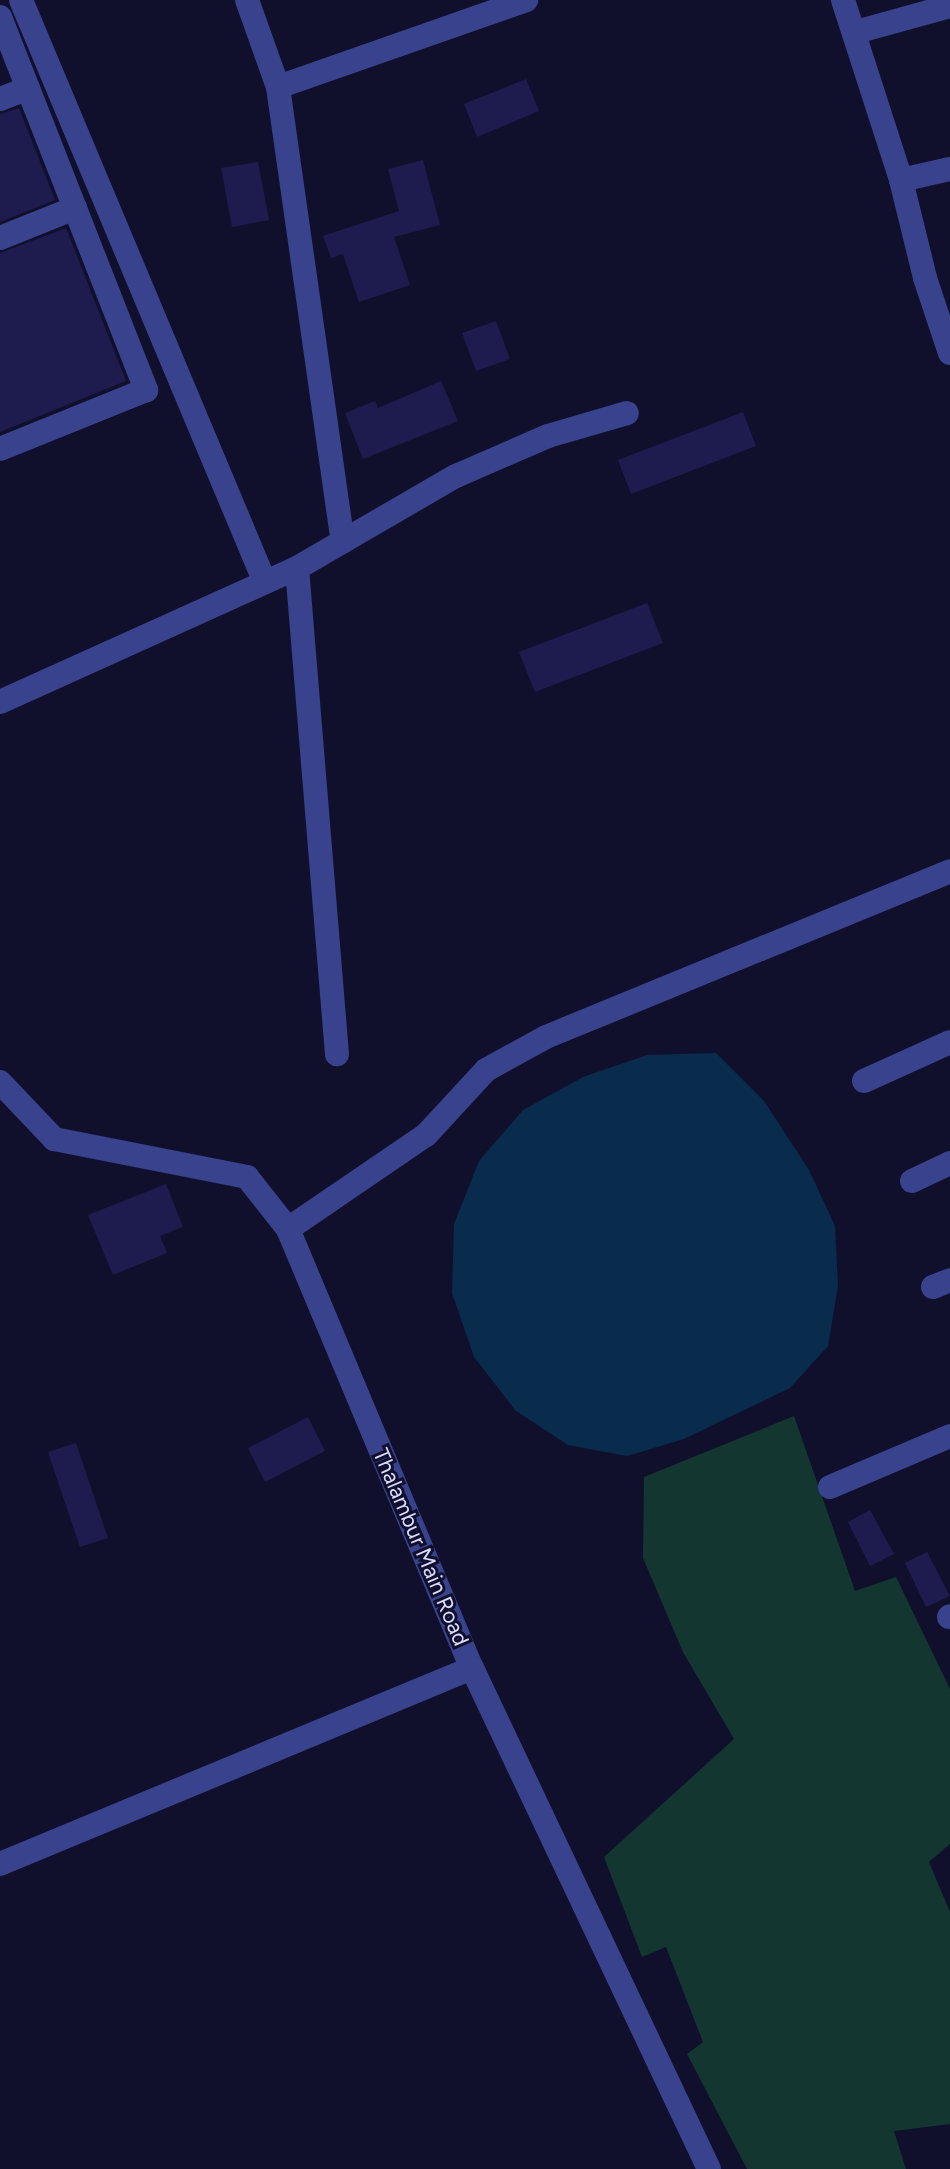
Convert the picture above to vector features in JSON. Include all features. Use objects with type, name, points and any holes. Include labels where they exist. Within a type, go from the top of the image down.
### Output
[{"type":"street","points":[[21,0],[264,580]]},
{"type":"street","points":[[247,0],[278,87],[343,541]]},
{"type":"street","points":[[278,87],[526,0]]},
{"type":"street","points":[[843,0],[856,32],[944,314],[950,353]]},
{"type":"street","points":[[856,32],[950,6]]},
{"type":"street","points":[[0,17],[146,390],[0,449]]},
{"type":"street","points":[[0,99],[28,88]]},
{"type":"street","points":[[901,180],[950,169]]},
{"type":"street","points":[[0,238],[75,208]]},
{"type":"street","points":[[0,702],[264,580],[297,568],[456,476],[548,436],[627,413]]},
{"type":"street","points":[[297,568],[337,1054]]},
{"type":"street","points":[[288,1229],[426,1135],[486,1070],[546,1037],[950,871]]},
{"type":"street","points":[[864,1081],[950,1042]]},
{"type":"street","name":"Thalambur Main Road","points":[[0,1082],[54,1139],[247,1177],[288,1229],[472,1668],[709,2169]]},
{"type":"street","points":[[912,1181],[950,1163]]},
{"type":"street","points":[[830,1487],[950,1436]]},
{"type":"street","points":[[0,1864],[472,1668]]},
{"type":"green space","points":[[794,1416],[855,1591],[896,1577],[950,1689],[950,1844],[929,1862],[950,1912],[950,2124],[894,2131],[906,2169],[747,2169],[687,2054],[703,2042],[666,1947],[642,1957],[604,1857],[734,1739],[683,1652],[643,1558],[644,1477]]},
{"type":"water","points":[[716,1053],[764,1101],[809,1170],[835,1226],[838,1286],[828,1346],[790,1388],[684,1439],[627,1456],[568,1445],[516,1411],[474,1357],[452,1293],[454,1224],[479,1161],[523,1110],[583,1077],[647,1055]]},
{"type":"building","points":[[526,79],[539,111],[477,137],[464,104]]},
{"type":"building","points":[[19,108],[55,200],[0,222],[0,114]]},
{"type":"building","points":[[423,160],[440,225],[394,237],[410,285],[359,302],[343,254],[331,258],[323,236],[399,211],[388,169]]},
{"type":"building","points":[[258,162],[269,220],[232,227],[221,168]]},
{"type":"building","points":[[66,228],[126,381],[0,432],[0,253]]},
{"type":"building","points":[[496,321],[510,359],[476,371],[462,333]]},
{"type":"building","points":[[441,381],[458,421],[363,459],[345,413],[375,401],[378,408]]},
{"type":"building","points":[[743,412],[756,446],[631,494],[618,460]]},
{"type":"building","points":[[647,603],[663,643],[535,692],[519,652]]},
{"type":"building","points":[[166,1184],[183,1227],[160,1236],[167,1253],[113,1275],[88,1215]]},
{"type":"building","points":[[308,1417],[325,1451],[265,1482],[248,1448]]},
{"type":"building","points":[[76,1443],[108,1538],[80,1547],[48,1452]]},
{"type":"building","points":[[870,1510],[894,1554],[870,1566],[848,1522]]},
{"type":"building","points":[[927,1552],[950,1596],[926,1607],[905,1563]]}]
